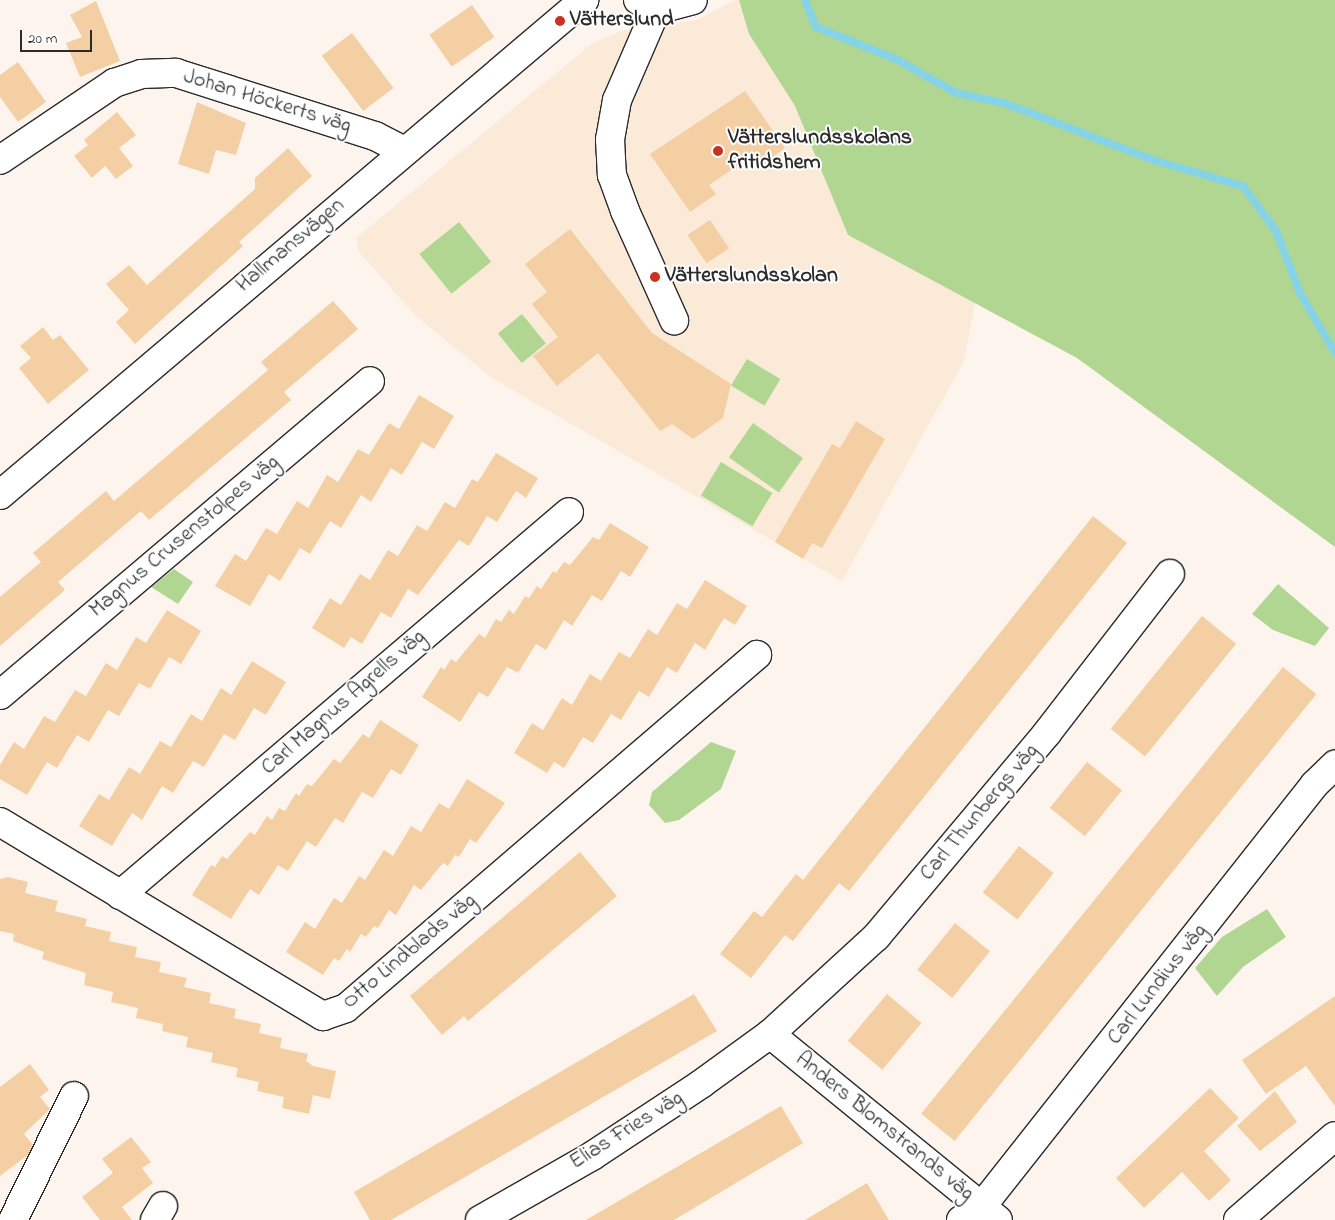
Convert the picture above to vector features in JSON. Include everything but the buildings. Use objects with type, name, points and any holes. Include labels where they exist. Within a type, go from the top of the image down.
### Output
[{"type":"street","name":"Hallmansvägen","points":[[0,495],[584,0]]},
{"type":"street","points":[[674,320],[625,211],[612,175],[610,139],[617,100],[647,5],[692,0]]},
{"type":"street","name":"Johan Höckerts väg","points":[[0,160],[114,83],[141,74],[176,73],[375,136],[404,151]]},
{"type":"street","name":"Magnus Crusenstolpes väg","points":[[0,695],[370,381]]},
{"type":"street","name":"Carl Magnus Agrells väg","points":[[120,895],[569,512]]},
{"type":"street","name":"Carl Thunbergs väg","points":[[770,1034],[876,937],[962,837],[1170,574]]},
{"type":"street","name":"Otto Lindblads väg","points":[[0,822],[312,1012],[323,1016],[336,1013],[757,655]]},
{"type":"street","name":"Carl Lundius väg","points":[[980,1215],[1315,784],[1335,765]]},
{"type":"street","name":"Anders Blomstrands väg","points":[[770,1034],[980,1215]]},
{"type":"street","name":"Elias Fries väg","points":[[480,1220],[592,1156],[770,1034]]},
{"type":"street","points":[[13,1220],[74,1096]]},
{"type":"street","points":[[1238,1220],[1335,1136]]},
{"type":"shaded area","name":"Vätterslundsskolan","points":[[735,0],[739,0],[749,34],[795,106],[848,235],[975,303],[964,361],[842,581],[492,378],[415,315],[359,252],[356,238],[594,42],[625,30],[697,20]]},
{"type":"green space","points":[[739,0],[1335,0],[1335,547],[1077,358],[848,235],[795,106],[749,34]]},
{"type":"green space","points":[[459,222],[491,262],[451,294],[419,254]]},
{"type":"green space","points":[[522,314],[546,344],[522,363],[498,334]]},
{"type":"green space","points":[[747,359],[780,379],[764,406],[731,386]]},
{"type":"green space","points":[[753,423],[803,458],[779,492],[729,457]]},
{"type":"green space","points":[[721,462],[772,493],[752,526],[701,495]]},
{"type":"green space","points":[[174,569],[193,582],[178,604],[151,587]]},
{"type":"green space","points":[[1278,584],[1329,628],[1315,646],[1273,630],[1252,614]]},
{"type":"green space","points":[[711,742],[736,751],[721,789],[679,820],[665,823],[649,805],[652,792]]},
{"type":"green space","points":[[1267,909],[1286,937],[1243,967],[1217,996],[1195,968],[1222,937]]},
{"type":"waterway","points":[[805,0],[816,27],[898,60],[956,93],[1004,103],[1153,160],[1243,186],[1276,231],[1300,293],[1335,353]]},
{"type":"place","name":"Vätterslund","points":[[560,21]]},
{"type":"place","name":"Vätterslundsskolans fritidshem","points":[[718,151]]},
{"type":"place","name":"Vätterslundsskolan","points":[[655,277]]}]
